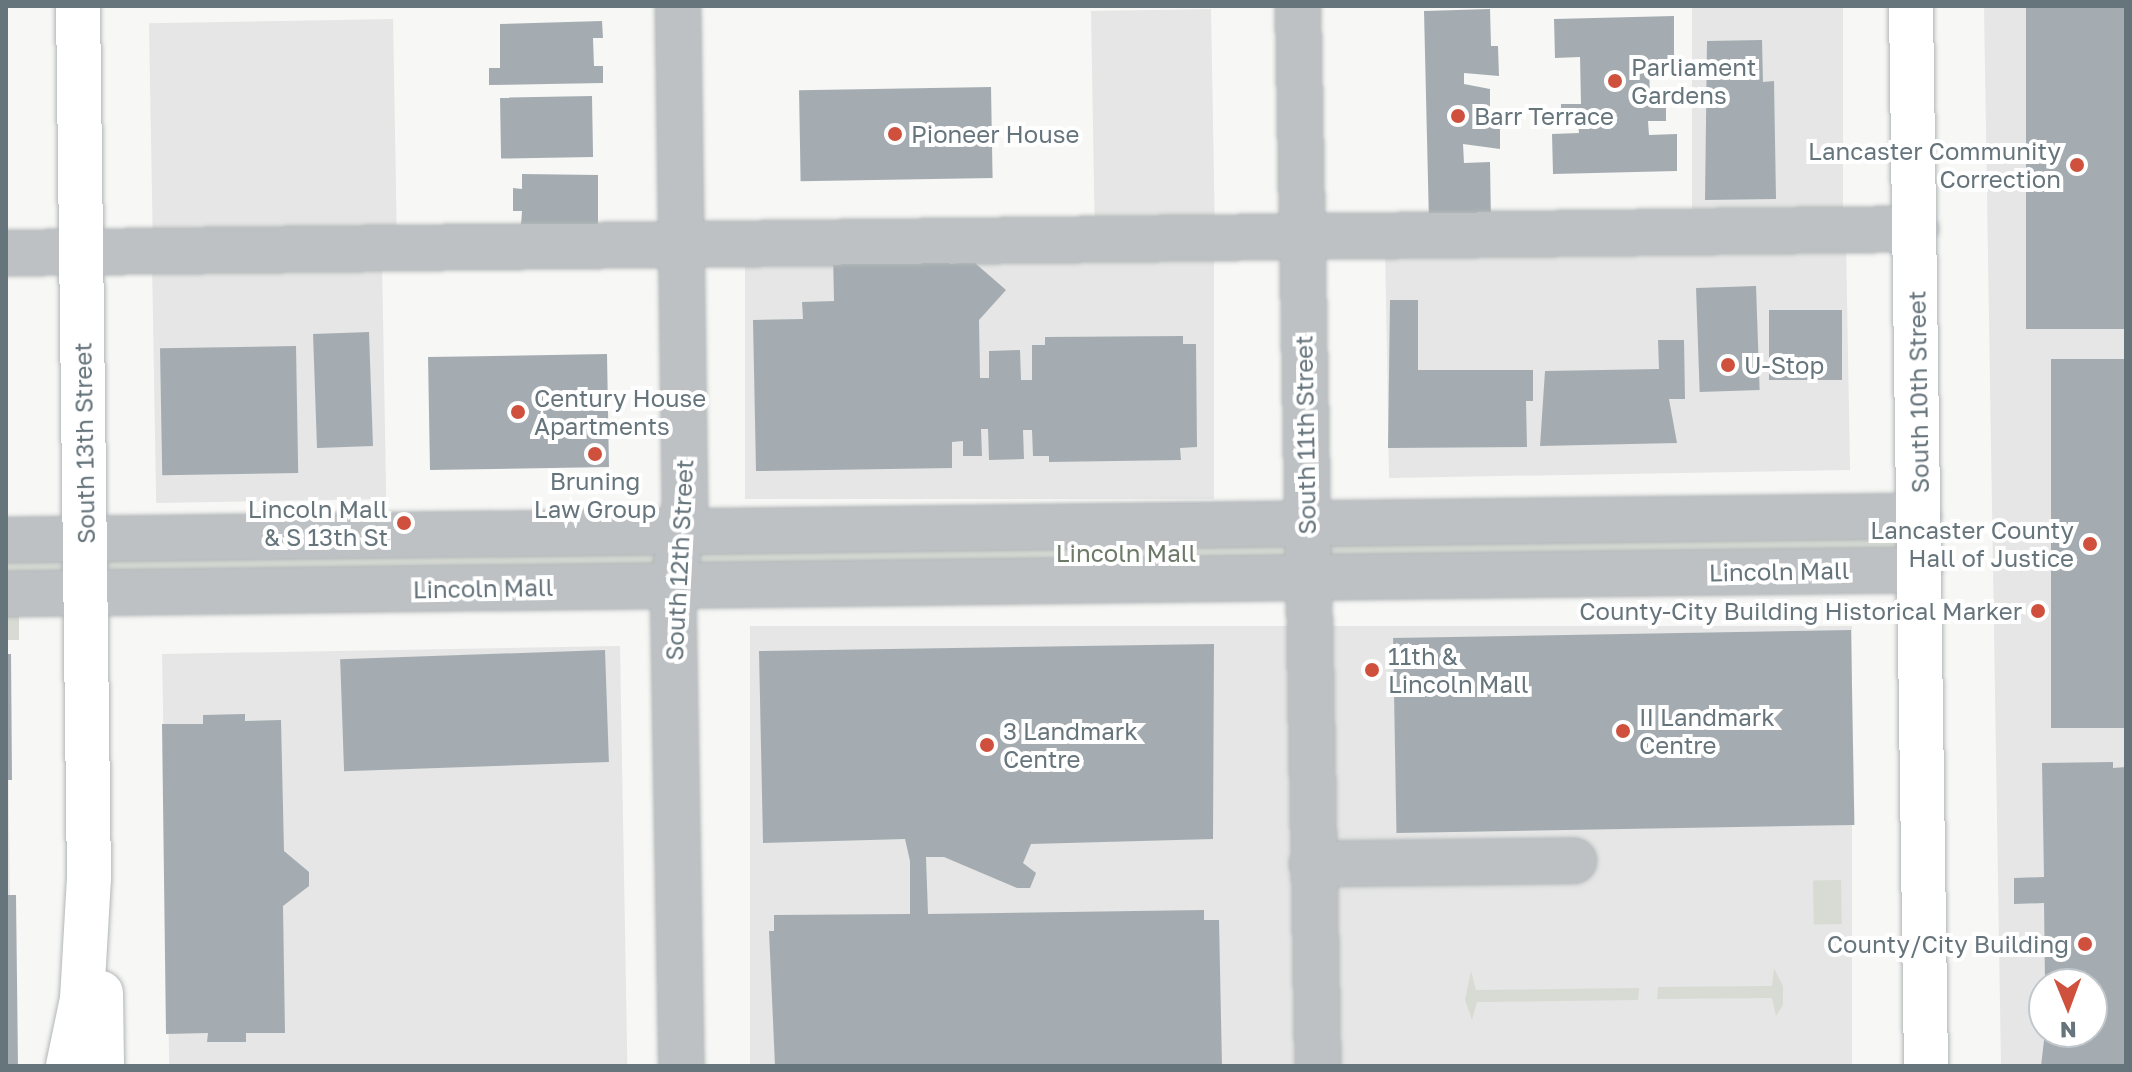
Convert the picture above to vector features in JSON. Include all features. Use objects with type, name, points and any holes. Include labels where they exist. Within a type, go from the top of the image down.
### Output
[{"type":"main road","name":"South 13th Street","points":[[78,6],[89,879],[102,1066]]},
{"type":"main road","name":"South 10th Street","points":[[1911,6],[1926,1066]]},
{"type":"main road","name":"South 13th Street","points":[[68,1066],[82,999],[89,879]]},
{"type":"street","name":"South 12th Street","points":[[678,6],[683,533],[673,585],[681,1066]]},
{"type":"street","name":"South 11th Street","points":[[1298,6],[1305,524],[1309,578],[1318,1066]]},
{"type":"street","points":[[6,253],[1916,229]]},
{"type":"street","points":[[6,540],[1919,516]]},
{"type":"street","name":"Lincoln Mall","points":[[6,594],[1920,570]]},
{"type":"street","points":[[1312,864],[1574,861]]},
{"type":"street","name":"South 11th Street","points":[[1291,1066],[1312,864]]},
{"type":"shaded area","points":[[1692,6],[1843,6],[1843,222],[1692,222]]},
{"type":"shaded area","points":[[1984,6],[2126,6],[2126,1066],[2001,1066]]},
{"type":"shaded area","points":[[1211,9],[1215,227],[1095,229],[1091,11]]},
{"type":"shaded area","points":[[393,19],[397,240],[153,244],[149,23]]},
{"type":"shaded area","points":[[1846,241],[1850,470],[1389,478],[1385,249]]},
{"type":"shaded area","points":[[745,250],[1214,250],[1214,499],[745,499]]},
{"type":"shaded area","points":[[382,260],[386,499],[156,503],[152,264]]},
{"type":"shaded area","points":[[750,626],[1852,626],[1852,1066],[750,1066]]},
{"type":"shaded area","points":[[620,646],[627,1066],[169,1066],[162,654]]},
{"type":"shaded area","points":[[7,655],[12,1066],[6,1066]]},
{"type":"green space","name":"Lincoln Mall","points":[[1919,516],[1920,570],[7,603],[6,549]]},
{"type":"green space","points":[[6,605],[19,613],[19,640],[6,640]]},
{"type":"green space","points":[[1813,880],[1841,880],[1842,924],[1814,924]]},
{"type":"green space","points":[[1774,968],[1783,986],[1783,1005],[1776,1016],[1772,998],[1657,999],[1658,987],[1772,986]]},
{"type":"green space","points":[[1471,971],[1476,990],[1639,988],[1638,1000],[1477,1002],[1472,1020],[1465,1000]]},
{"type":"building","name":"Lancaster Community Correction","points":[[2026,6],[2126,6],[2126,329],[2026,329]]},
{"type":"building","name":"Barr Terrace","points":[[1490,9],[1491,46],[1498,46],[1499,76],[1464,73],[1464,84],[1490,89],[1490,117],[1500,116],[1500,149],[1463,144],[1464,163],[1490,162],[1491,223],[1429,224],[1424,11]]},
{"type":"building","name":"Parliament Gardens","points":[[1674,16],[1674,60],[1649,60],[1650,102],[1666,102],[1666,121],[1648,121],[1649,135],[1677,134],[1677,171],[1553,174],[1552,134],[1579,133],[1578,123],[1561,123],[1561,104],[1581,104],[1580,57],[1555,58],[1554,19]]},
{"type":"building","points":[[602,21],[603,38],[593,38],[594,66],[603,66],[603,83],[489,85],[489,68],[500,68],[500,24]]},
{"type":"building","points":[[1762,40],[1763,82],[1774,81],[1776,199],[1705,200],[1707,41]]},
{"type":"building","name":"Pioneer House","points":[[991,87],[993,178],[801,181],[799,90]]},
{"type":"building","points":[[592,96],[593,157],[501,159],[500,98]]},
{"type":"building","points":[[522,174],[598,175],[598,226],[521,225],[522,211],[513,211],[513,188],[522,189]]},
{"type":"building","points":[[960,250],[1006,290],[979,320],[980,378],[989,378],[989,351],[1020,350],[1021,380],[1032,380],[1032,345],[1045,345],[1045,337],[1183,336],[1183,344],[1196,344],[1197,447],[1180,448],[1181,460],[1049,462],[1049,456],[1033,456],[1032,430],[1023,430],[1024,459],[989,460],[988,429],[981,429],[982,456],[963,456],[963,441],[952,442],[952,468],[756,471],[753,320],[803,319],[802,302],[834,301],[833,252],[949,251],[950,264],[960,263]]},
{"type":"building","name":"U-Stop","points":[[1756,286],[1760,390],[1700,392],[1696,288]]},
{"type":"building","points":[[1390,300],[1418,300],[1418,370],[1533,370],[1533,401],[1526,401],[1527,447],[1388,448]]},
{"type":"building","points":[[1769,310],[1842,310],[1842,380],[1769,380]]},
{"type":"building","points":[[369,332],[373,446],[317,448],[313,334]]},
{"type":"building","points":[[1658,340],[1684,340],[1685,399],[1669,399],[1677,443],[1540,446],[1545,371],[1659,369]]},
{"type":"building","points":[[296,346],[298,473],[162,475],[160,348]]},
{"type":"building","name":"Century House Apartments","points":[[607,354],[609,467],[430,470],[428,357]]},
{"type":"building","name":"Lancaster County Hall of Justice","points":[[2051,359],[2126,359],[2126,728],[2051,728]]},
{"type":"building","name":"II Landmark Centre","points":[[1851,630],[1854,825],[1396,833],[1393,638]]},
{"type":"building","points":[[1214,644],[1213,839],[1031,844],[1023,863],[1036,873],[1030,888],[1017,888],[944,857],[926,857],[928,914],[1204,910],[1204,920],[1219,920],[1222,1066],[775,1066],[769,931],[774,931],[774,915],[910,914],[910,861],[905,839],[763,843],[759,651]]},
{"type":"building","points":[[605,650],[609,762],[344,771],[340,659]]},
{"type":"building","points":[[6,654],[11,654],[12,780],[6,780]]},
{"type":"building","points":[[245,714],[245,721],[281,720],[284,851],[309,872],[309,886],[283,906],[285,1033],[246,1033],[246,1042],[207,1042],[208,1033],[166,1034],[162,724],[203,724],[203,715]]},
{"type":"building","name":"County/City Building","points":[[2113,762],[2113,768],[2126,767],[2126,1066],[2041,1066],[2043,1048],[2108,1048],[2108,968],[2045,968],[2044,903],[2014,904],[2014,878],[2044,877],[2042,763]]},
{"type":"building","points":[[6,895],[16,895],[18,1066],[6,1066]]},
{"type":"place","name":"Parliament Gardens","points":[[1615,81]]},
{"type":"place","name":"Barr Terrace","points":[[1458,116]]},
{"type":"place","name":"Pioneer House","points":[[895,134]]},
{"type":"place","name":"Lancaster Community Correction","points":[[2077,165]]},
{"type":"place","name":"U-Stop","points":[[1728,365]]},
{"type":"place","name":"Century House Apartments","points":[[518,412]]},
{"type":"place","name":"Bruning Law Group","points":[[595,454]]},
{"type":"place","name":"Lincoln Mall & S 13th St","points":[[404,523]]},
{"type":"place","name":"Lancaster County Hall of Justice","points":[[2090,544]]},
{"type":"place","name":"County-City Building Historical Marker","points":[[2038,611]]},
{"type":"place","name":"11th & Lincoln Mall","points":[[1372,670]]},
{"type":"place","name":"II Landmark Centre","points":[[1623,731]]},
{"type":"place","name":"3 Landmark Centre","points":[[987,745]]},
{"type":"place","name":"County/City Building","points":[[2085,944]]}]
